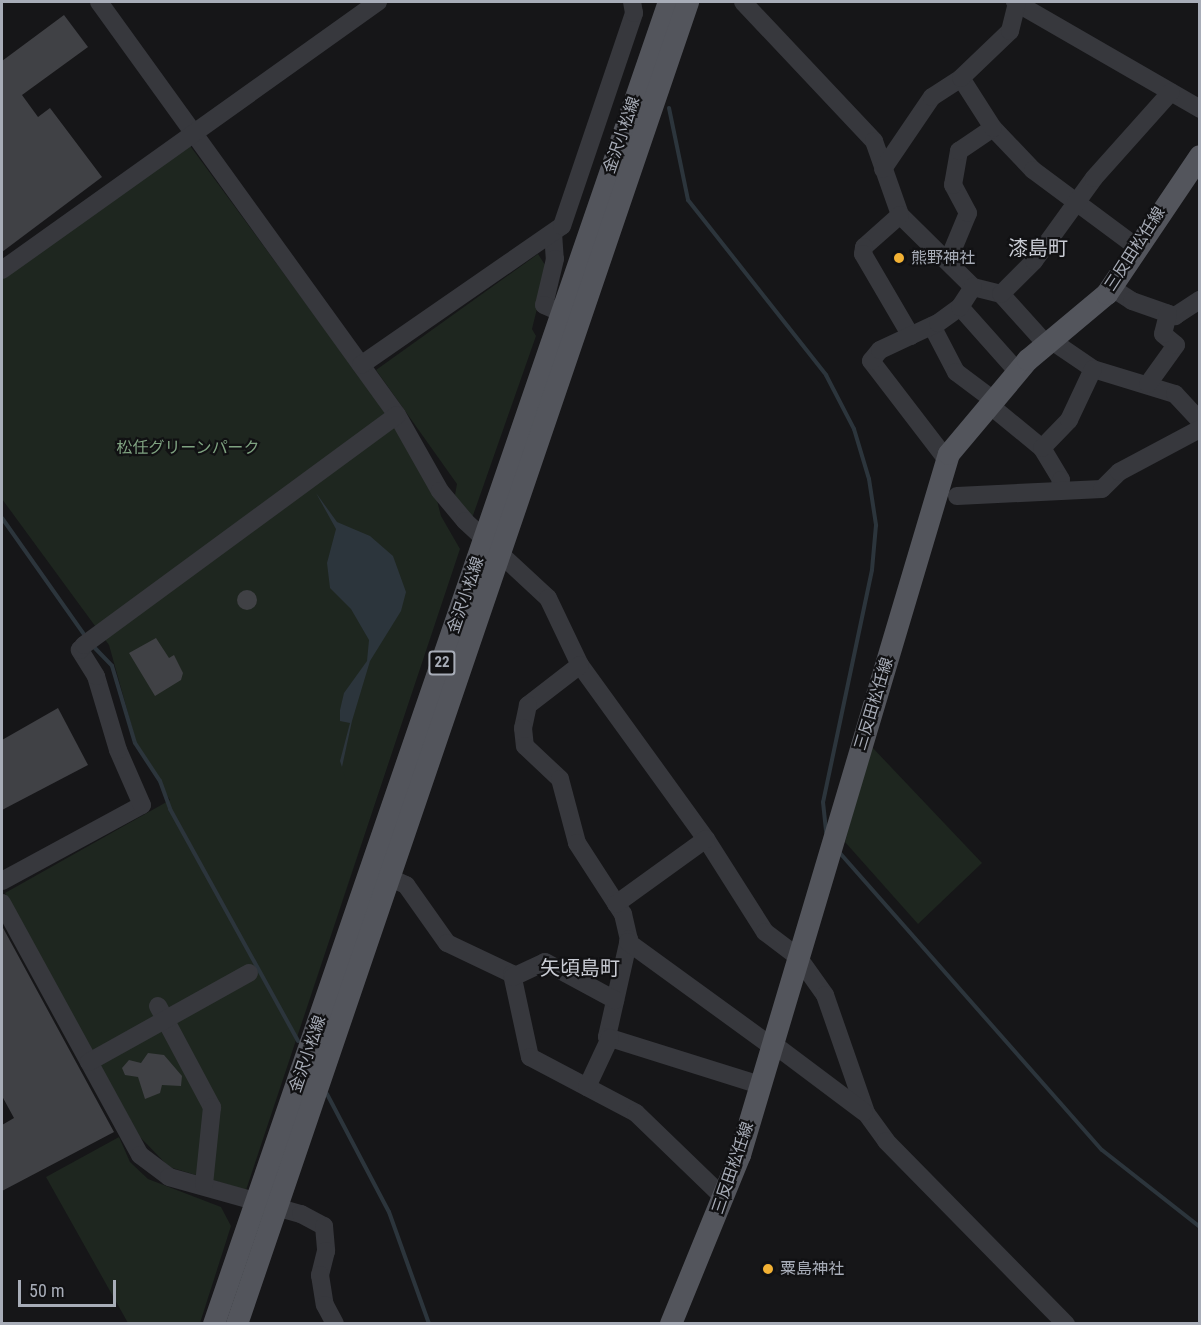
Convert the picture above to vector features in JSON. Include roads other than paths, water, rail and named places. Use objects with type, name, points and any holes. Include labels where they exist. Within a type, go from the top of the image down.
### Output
[{"type":"main road","name":"金沢小松線","points":[[214,1323],[265,1204],[388,877],[493,545],[562,313],[669,2]]},
{"type":"main road","name":"金沢小松線","points":[[237,1323],[265,1204],[493,545],[688,2]]},
{"type":"main road","name":"三反田松任線","points":[[671,1323],[724,1198],[947,460],[994,404],[1017,372],[1112,288],[1200,156]]},
{"type":"street","points":[[99,2],[397,415],[440,491],[548,598],[580,665],[706,839],[765,932],[798,957],[825,995],[866,1113],[886,1141],[1066,1323]]},
{"type":"street","points":[[2,270],[378,2]]},
{"type":"street","points":[[361,365],[562,226],[634,13],[632,2]]},
{"type":"street","points":[[743,2],[874,141],[900,215],[973,287],[1001,294],[1050,343],[1093,369],[1175,394],[1200,421]]},
{"type":"street","points":[[884,169],[932,97],[961,78],[1010,31],[1016,2],[1200,109]]},
{"type":"street","points":[[961,78],[993,128],[1033,170],[1138,248]]},
{"type":"street","points":[[1001,294],[1034,261],[1074,202],[1171,92]]},
{"type":"street","points":[[948,261],[968,213],[953,186],[959,151],[993,128]]},
{"type":"street","points":[[900,215],[864,247],[863,254],[911,336]]},
{"type":"street","points":[[553,233],[555,259],[544,305],[562,313]]},
{"type":"street","points":[[947,460],[871,361],[880,350],[932,326],[960,307],[973,287]]},
{"type":"street","points":[[1112,288],[1168,314],[1179,315],[1200,300]]},
{"type":"street","points":[[960,307],[1017,372]]},
{"type":"street","points":[[1148,384],[1176,345],[1163,334],[1168,314]]},
{"type":"street","points":[[932,326],[956,372],[1042,448],[1060,480],[1059,491]]},
{"type":"street","points":[[1042,448],[1070,420],[1093,369]]},
{"type":"street","points":[[2,881],[142,805],[118,750],[96,676],[80,650],[85,644],[397,415]]},
{"type":"street","points":[[957,496],[1102,489],[1119,472],[1200,429]]},
{"type":"street","points":[[580,665],[528,705],[525,746],[560,779],[577,843],[623,914],[628,942],[615,1000],[610,1038],[587,1087]]},
{"type":"street","points":[[616,904],[706,839]]},
{"type":"street","points":[[388,877],[406,885],[447,943],[513,976]]},
{"type":"street","points":[[2,903],[140,1155],[169,1176],[265,1204],[324,1226],[326,1251],[320,1275],[325,1305],[335,1323]]},
{"type":"street","points":[[628,942],[866,1113]]},
{"type":"street","points":[[513,976],[545,962],[615,1000]]},
{"type":"street","points":[[89,1062],[162,1012],[249,973]]},
{"type":"street","points":[[513,976],[531,1058],[636,1113],[724,1198]]},
{"type":"street","points":[[162,1012],[212,1107],[204,1185]]},
{"type":"street","points":[[610,1038],[760,1085]]},
{"type":"waterway","points":[[669,108],[688,200],[826,375],[854,429],[869,479],[876,525],[872,570],[823,802],[826,833]]},
{"type":"waterway","points":[[2,518],[86,637]]},
{"type":"waterway","points":[[92,645],[112,666],[135,743],[160,781],[170,809],[298,1041]]},
{"type":"waterway","points":[[839,852],[1102,1150],[1200,1227]]},
{"type":"waterway","points":[[327,1094],[389,1212],[429,1324]]},
{"type":"place","name":"熊野神社","points":[[899,258]]},
{"type":"place","name":"粟島神社","points":[[768,1269]]},
{"type":"district","name":"漆島町","points":[[1038,248]]},
{"type":"district","name":"矢頃島町","points":[[580,968]]},
{"type":"park label","name":"松任グリーンパーク","points":[[188,448]]}]
